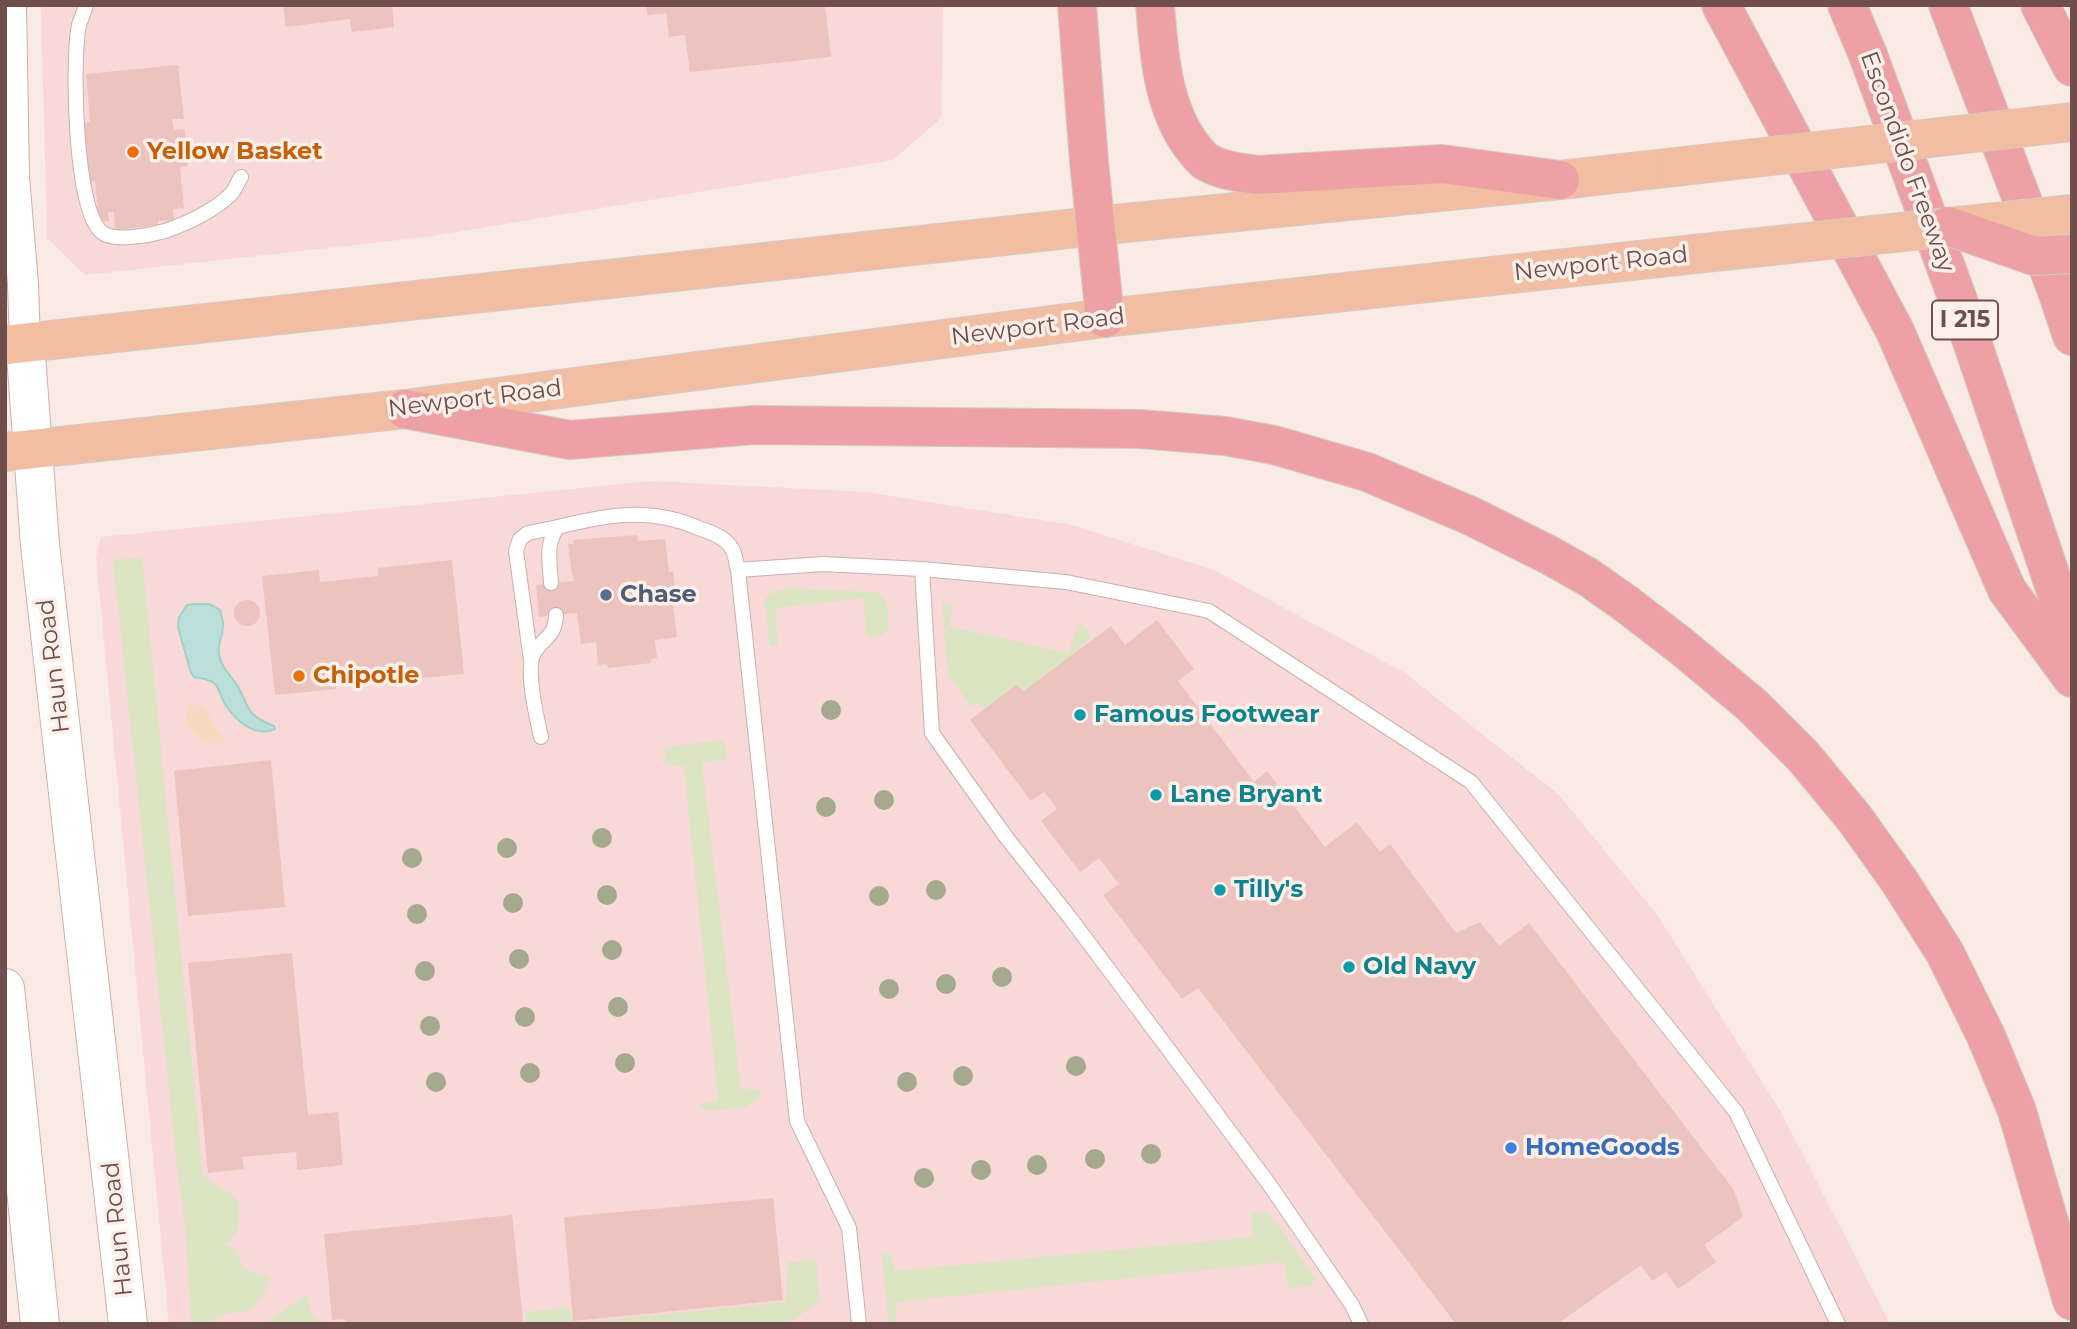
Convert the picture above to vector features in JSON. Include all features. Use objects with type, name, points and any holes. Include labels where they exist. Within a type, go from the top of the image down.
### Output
[{"type":"highway","points":[[1077,5],[1105,318]]},
{"type":"highway","points":[[1155,5],[1164,84],[1174,112],[1203,160],[1216,166],[1228,171],[1257,175],[1442,164],[1560,180]]},
{"type":"highway","points":[[1721,5],[1895,331],[2007,590],[2072,678]]},
{"type":"highway","name":"Escondido Freeway","points":[[1847,5],[1958,300],[2072,639]]},
{"type":"highway","points":[[1948,5],[2072,336]]},
{"type":"highway","points":[[2040,5],[2072,67]]},
{"type":"highway","points":[[1948,226],[2034,256],[2072,254]]},
{"type":"highway","points":[[405,409],[570,440],[754,425],[1140,429],[1224,436],[1274,445],[1367,472],[1471,516],[1549,555],[1588,577],[1625,603],[1753,706],[1811,767],[1855,819],[1900,882],[1945,953],[1986,1036],[2017,1111],[2072,1301]]},
{"type":"main road","points":[[15,344],[1095,226],[1560,180],[2072,122]]},
{"type":"main road","name":"Newport Road","points":[[19,450],[405,409],[1105,318],[2072,214]]},
{"type":"main road","name":"Haun Road","points":[[15,344],[19,450],[40,545],[128,1324]]},
{"type":"main road","points":[[5,988],[40,1324]]},
{"type":"street","name":"Haun Road","points":[[11,5],[14,177],[23,284],[15,344]]},
{"type":"lane","points":[[86,5],[79,26],[76,94],[78,139],[85,200],[96,227],[111,237],[153,235],[191,222],[232,194],[241,177]]},
{"type":"lane","points":[[541,737],[535,711],[516,551],[520,539],[528,533],[592,519],[642,513],[683,521],[720,536],[733,549],[738,570],[797,1121],[849,1228],[859,1324]]},
{"type":"lane","points":[[551,583],[550,550],[552,537],[558,527]]},
{"type":"lane","points":[[738,570],[823,564],[922,569],[1066,583],[1209,611],[1471,782],[1736,1112],[1838,1324]]},
{"type":"lane","points":[[922,569],[932,733],[1006,837],[1071,919],[1269,1184],[1352,1305],[1361,1324]]},
{"type":"lane","points":[[531,660],[556,628],[556,615]]},
{"type":"shaded area","points":[[41,5],[943,5],[941,118],[893,160],[426,237],[85,275],[47,238]]},
{"type":"shaded area","points":[[650,481],[866,492],[1072,525],[1214,570],[1405,673],[1559,795],[1658,916],[1781,1112],[1890,1324],[169,1324],[96,557],[101,537]]},
{"type":"green space","points":[[142,557],[203,1176],[235,1196],[239,1207],[237,1231],[226,1245],[237,1250],[241,1262],[248,1270],[271,1277],[264,1293],[253,1307],[220,1316],[209,1324],[191,1324],[185,1224],[113,560]]},
{"type":"green space","points":[[785,588],[875,592],[886,603],[889,612],[888,629],[880,636],[866,636],[864,598],[775,608],[778,646],[770,646],[764,600],[771,593]]},
{"type":"green space","points":[[942,603],[954,604],[949,626],[1068,653],[1079,622],[1089,631],[1090,638],[1073,655],[1024,691],[1016,686],[984,710],[979,702],[972,707],[948,675]]},
{"type":"green space","points":[[724,740],[727,759],[702,763],[741,1089],[762,1089],[758,1099],[743,1108],[704,1111],[699,1104],[718,1101],[684,766],[665,765],[665,747]]},
{"type":"green space","points":[[1251,1212],[1268,1213],[1277,1223],[1316,1279],[1310,1286],[1288,1288],[1284,1262],[897,1302],[896,1324],[888,1324],[882,1253],[891,1254],[895,1271],[1253,1237]]},
{"type":"green space","points":[[816,1259],[820,1301],[792,1321],[767,1324],[526,1324],[525,1312],[570,1307],[573,1323],[786,1302],[788,1262]]},
{"type":"green space","points":[[307,1295],[313,1317],[331,1324],[258,1324],[272,1318]]},
{"type":"sand","points":[[190,703],[205,706],[219,733],[225,737],[222,745],[204,742],[185,723],[186,710]]},
{"type":"water","points":[[209,604],[220,610],[223,624],[219,650],[222,664],[251,711],[275,729],[253,730],[240,722],[229,710],[215,684],[194,677],[191,673],[178,627],[179,617],[187,605]]},
{"type":"building","points":[[283,5],[392,5],[394,27],[352,32],[350,19],[286,27]]},
{"type":"building","points":[[646,5],[825,5],[831,57],[690,72],[685,35],[669,37],[666,13],[647,15]]},
{"type":"building","name":"Yellow Basket","points":[[178,65],[184,119],[172,119],[174,130],[185,129],[188,166],[180,167],[184,208],[173,209],[174,220],[158,221],[158,225],[115,230],[114,212],[108,212],[109,221],[99,222],[95,181],[90,182],[89,166],[81,167],[82,123],[90,122],[86,74]]},
{"type":"building","name":"Chase","points":[[637,535],[638,541],[665,539],[669,572],[673,571],[677,606],[673,606],[677,637],[655,640],[657,658],[651,659],[651,663],[608,668],[607,664],[598,665],[596,642],[581,644],[577,613],[539,617],[536,585],[574,581],[568,544],[574,544],[573,540]]},
{"type":"building","points":[[452,560],[464,674],[390,681],[389,671],[335,677],[336,689],[275,695],[262,576],[319,570],[320,582],[378,576],[378,568]]},
{"type":"building","points":[[247,600],[256,604],[260,613],[256,622],[247,626],[238,622],[234,613],[238,604]]},
{"type":"building","points":[[1157,620],[1194,669],[1178,681],[1254,782],[1267,771],[1325,847],[1357,822],[1380,852],[1390,844],[1456,933],[1480,922],[1499,946],[1529,923],[1734,1190],[1743,1217],[1704,1245],[1716,1262],[1678,1289],[1666,1272],[1652,1281],[1641,1265],[1557,1324],[1456,1324],[1198,988],[1182,999],[1103,895],[1119,884],[1099,858],[1080,872],[1041,821],[1057,809],[1044,792],[1031,801],[970,720],[1016,685],[1024,691],[1111,626],[1125,645]]},
{"type":"building","points":[[271,760],[285,907],[188,916],[174,771]]},
{"type":"building","points":[[292,953],[308,1115],[338,1112],[343,1165],[297,1170],[296,1152],[242,1157],[244,1169],[208,1173],[188,963]]},
{"type":"building","points":[[773,1198],[783,1300],[573,1321],[564,1217]]},
{"type":"building","points":[[512,1215],[523,1321],[499,1324],[345,1324],[345,1319],[332,1320],[324,1234]]},
{"type":"place","name":"Yellow Basket","points":[[133,152]]},
{"type":"place","name":"Chase","points":[[606,595]]},
{"type":"place","name":"Chipotle","points":[[299,676]]},
{"type":"place","name":"Famous Footwear","points":[[1080,715]]},
{"type":"place","name":"Lane Bryant","points":[[1156,795]]},
{"type":"place","name":"Tilly's","points":[[1220,890]]},
{"type":"place","name":"Old Navy","points":[[1349,967]]},
{"type":"place","name":"HomeGoods","points":[[1511,1148]]}]
